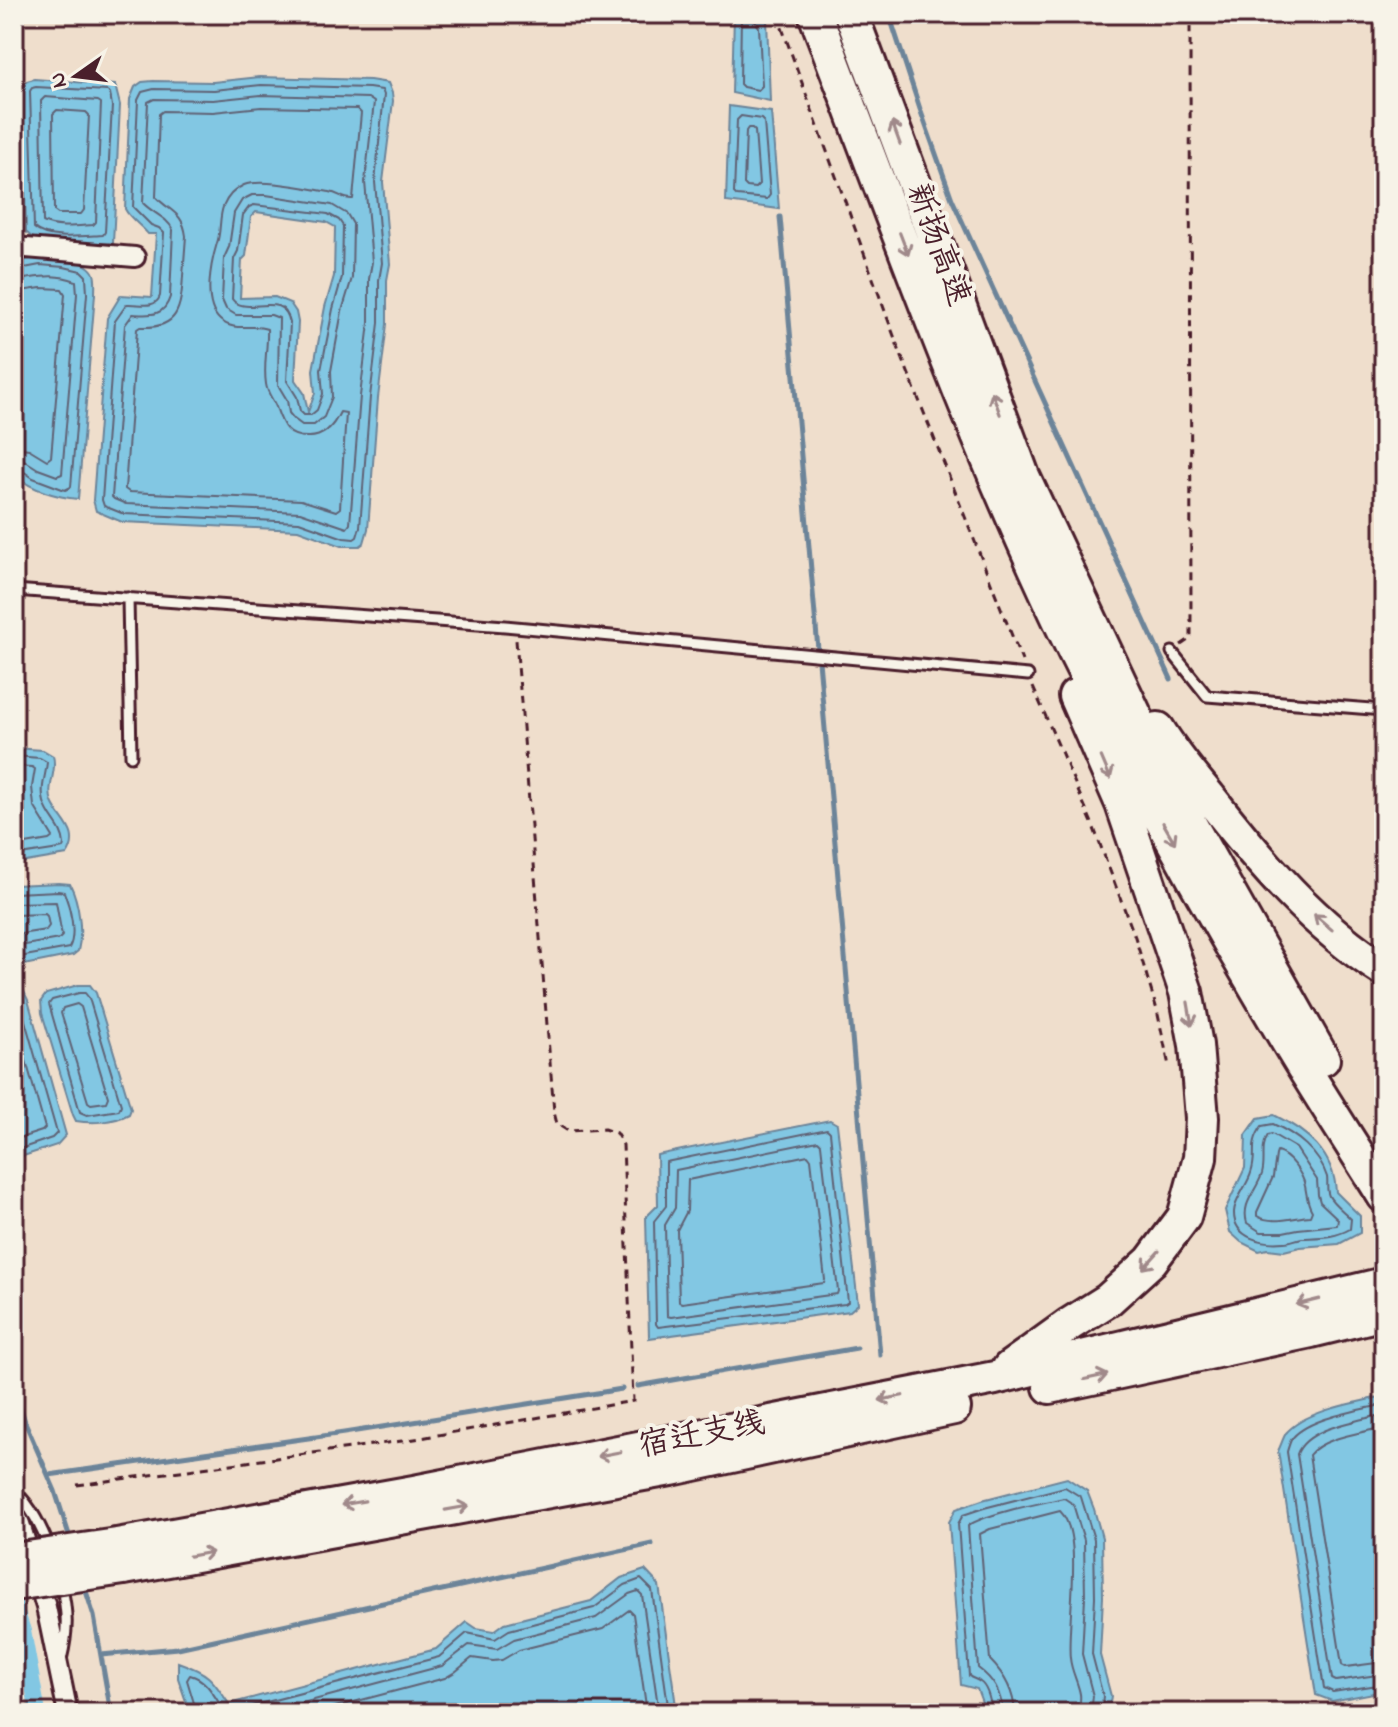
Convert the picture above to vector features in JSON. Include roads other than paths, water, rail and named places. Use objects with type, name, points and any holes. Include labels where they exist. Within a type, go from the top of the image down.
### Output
[{"type":"highway","name":"新扬高速","points":[[815,14],[937,331]]},
{"type":"highway","name":"新扬高速","points":[[851,14],[1023,476]]},
{"type":"highway","points":[[937,331],[999,485],[1073,649],[1153,806],[1312,1041],[1384,1159]]},
{"type":"highway","points":[[937,331],[962,420],[987,491],[1122,804],[1167,932],[1186,992],[1196,1045],[1202,1118],[1200,1158],[1184,1217],[1151,1261],[1108,1300],[995,1378]]},
{"type":"highway","points":[[1023,476],[1250,953],[1276,1022],[1384,1196]]},
{"type":"highway","points":[[1023,476],[1161,734],[1273,875],[1321,921],[1384,970]]},
{"type":"highway","name":"宿迁支线","points":[[14,1584],[121,1556],[414,1492],[995,1378],[1384,1284]]},
{"type":"highway","name":"宿迁支线","points":[[14,1560],[121,1556],[671,1469],[1384,1313]]},
{"type":"street","points":[[14,247],[135,257]]},
{"type":"street","points":[[14,1511],[46,1607],[68,1713]]},
{"type":"lane","points":[[14,590],[515,628],[1028,675]]},
{"type":"lane","points":[[128,598],[131,756]]},
{"type":"lane","points":[[1172,652],[1207,696],[1384,710]]},
{"type":"lane","points":[[14,1490],[40,1522],[57,1566],[67,1617],[59,1667]]},
{"type":"water","points":[[734,14],[767,19],[770,101],[732,93]]},
{"type":"water","points":[[260,77],[370,80],[388,83],[392,93],[383,182],[390,264],[387,324],[368,529],[360,546],[342,546],[298,530],[122,522],[96,511],[93,500],[107,318],[121,295],[152,297],[156,234],[148,234],[125,209],[130,99],[135,87],[142,82],[213,82]],"holes":[[[256,212],[326,222],[335,227],[334,276],[313,370],[315,393],[308,412],[304,393],[295,380],[296,312],[290,303],[275,297],[240,298],[242,260],[246,256],[251,217]]]},
{"type":"water","points":[[34,79],[115,85],[120,105],[113,243],[37,242],[26,232],[22,86]]},
{"type":"water","points":[[729,106],[771,112],[779,209],[726,202]]},
{"type":"water","points":[[39,257],[78,262],[90,269],[95,278],[78,499],[53,495],[29,485],[16,476],[14,466],[14,263]]},
{"type":"water","points":[[14,748],[43,750],[53,756],[51,796],[71,833],[71,847],[67,855],[14,864]]},
{"type":"water","points":[[70,884],[76,899],[80,926],[78,951],[73,955],[14,965],[14,885]]},
{"type":"water","points":[[14,977],[28,1000],[66,1135],[57,1145],[14,1159]]},
{"type":"water","points":[[78,985],[90,985],[96,993],[131,1109],[129,1114],[117,1119],[76,1121],[42,1013],[41,1001],[46,994]]},
{"type":"water","points":[[1274,1115],[1297,1128],[1317,1145],[1330,1166],[1336,1192],[1360,1216],[1360,1233],[1339,1244],[1259,1251],[1230,1232],[1225,1210],[1245,1168],[1246,1135],[1258,1118]]},
{"type":"water","points":[[830,1120],[837,1124],[858,1304],[850,1311],[649,1338],[646,1217],[658,1205],[657,1155]]},
{"type":"water","points":[[1384,1396],[1384,1691],[1332,1701],[1316,1695],[1278,1451],[1286,1433],[1306,1418],[1332,1408]]},
{"type":"water","points":[[1067,1478],[1087,1491],[1102,1538],[1100,1655],[1111,1696],[1108,1713],[986,1713],[977,1689],[961,1685],[949,1522],[956,1509]]},
{"type":"water","points":[[645,1570],[659,1585],[677,1713],[190,1713],[178,1678],[178,1662],[203,1673],[214,1682],[229,1704],[436,1649],[467,1622],[476,1628],[494,1631],[505,1623],[591,1601],[621,1578]]},
{"type":"waterway","points":[[889,14],[952,199],[1171,679]]},
{"type":"waterway","points":[[780,217],[880,1355]]},
{"type":"waterway","points":[[638,1386],[857,1348]]},
{"type":"waterway","points":[[14,1387],[71,1541]]},
{"type":"waterway","points":[[49,1475],[622,1389]]},
{"type":"waterway","points":[[101,1655],[178,1648],[652,1544]]},
{"type":"waterway","points":[[84,1585],[94,1616],[111,1713]]},
{"type":"waterway","points":[[14,1604],[23,1631],[38,1713]]}]
